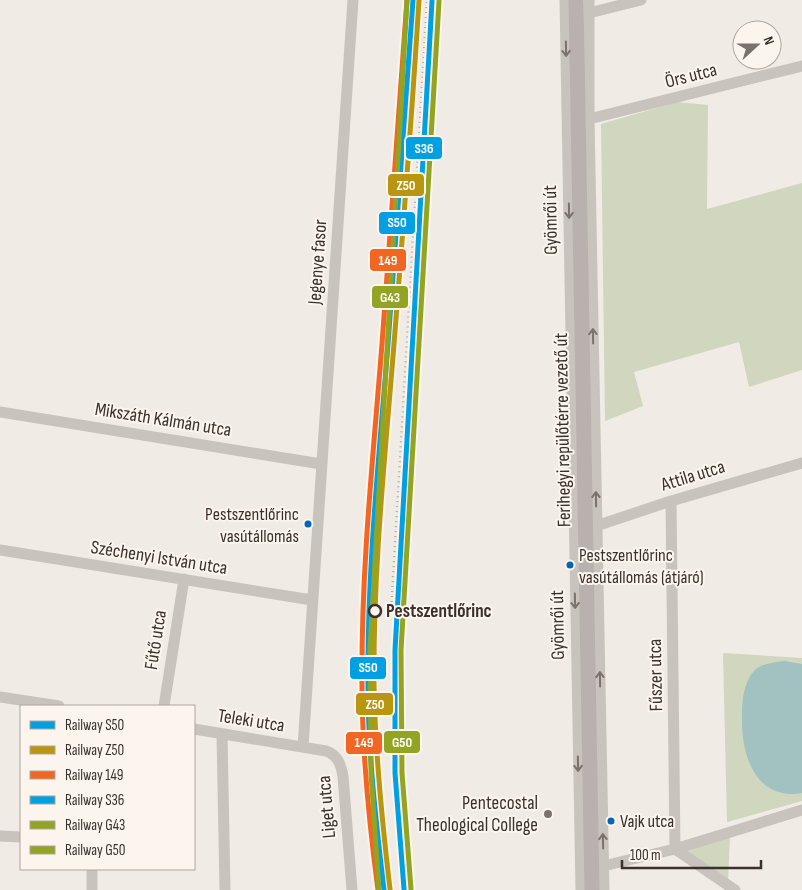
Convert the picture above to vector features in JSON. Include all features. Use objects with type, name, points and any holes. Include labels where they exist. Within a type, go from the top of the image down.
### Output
[{"type":"main road","name":"Ferihegyi repülőtérre vezető út","points":[[576,0],[592,890]]},
{"type":"street","name":"Jegenye fasor","points":[[303,747],[353,0]]},
{"type":"street","name":"Gyömrői út","points":[[565,0],[581,890]]},
{"type":"street","points":[[589,0],[589,120],[604,890]]},
{"type":"street","points":[[589,13],[641,0]]},
{"type":"street","name":"Örs utca","points":[[589,120],[802,66]]},
{"type":"street","name":"Mikszáth Kálmán utca","points":[[0,412],[321,464]]},
{"type":"street","name":"Attila utca","points":[[596,526],[671,501],[802,463]]},
{"type":"street","name":"Fűszer utca","points":[[671,501],[675,849]]},
{"type":"street","name":"Széchenyi István utca","points":[[0,550],[312,600]]},
{"type":"street","name":"Fűtő utca","points":[[164,705],[184,579]]},
{"type":"street","points":[[0,697],[52,705]]},
{"type":"street","name":"Teleki utca","points":[[195,729],[303,747]]},
{"type":"street","points":[[222,734],[225,890]]},
{"type":"street","name":"Liget utca","points":[[303,747],[330,752],[341,764],[352,890]]},
{"type":"street","points":[[603,866],[675,849],[797,812],[802,820]]},
{"type":"street","points":[[0,836],[20,837]]},
{"type":"street","points":[[675,849],[732,889]]},
{"type":"street","points":[[92,870],[92,890]]},
{"type":"green space","points":[[677,102],[708,105],[707,209],[802,183],[802,370],[749,387],[739,342],[634,372],[643,406],[605,421],[601,124]]},
{"type":"green space","points":[[723,653],[802,658],[802,801],[727,822]]},
{"type":"green space","points":[[730,835],[728,883],[687,855],[689,847]]},
{"type":"water","points":[[785,661],[802,664],[802,793],[786,794],[772,790],[762,782],[748,759],[742,730],[743,697],[746,684],[752,674],[763,665]]},
{"type":"railway","points":[[391,612],[427,0]]},
{"type":"rail line","name":"149","points":[[378,890],[363,736],[363,599],[407,0]]},
{"type":"rail line","name":"G43","points":[[379,890],[371,774],[370,649],[407,0]]},
{"type":"rail line","name":"S50","points":[[384,890],[369,736],[369,599],[413,0]]},
{"type":"rail line","name":"Z50","points":[[390,889],[376,736],[374,684],[375,599],[419,0]]},
{"type":"rail line","name":"S36","points":[[404,889],[395,773],[395,650],[432,1]]},
{"type":"rail line","name":"G50","points":[[411,889],[402,773],[401,650],[439,1]]},
{"type":"place","name":"Pestszentlőrinc vasútállomás","points":[[308,524]]},
{"type":"place","name":"Pestszentlőrinc vasútállomás (átjáró)","points":[[570,565]]},
{"type":"place","name":"Pestszentlőrinc","points":[[375,611]]},
{"type":"place","name":"Pentecostal Theological College","points":[[548,814]]},
{"type":"place","name":"Vajk utca","points":[[611,821]]}]
